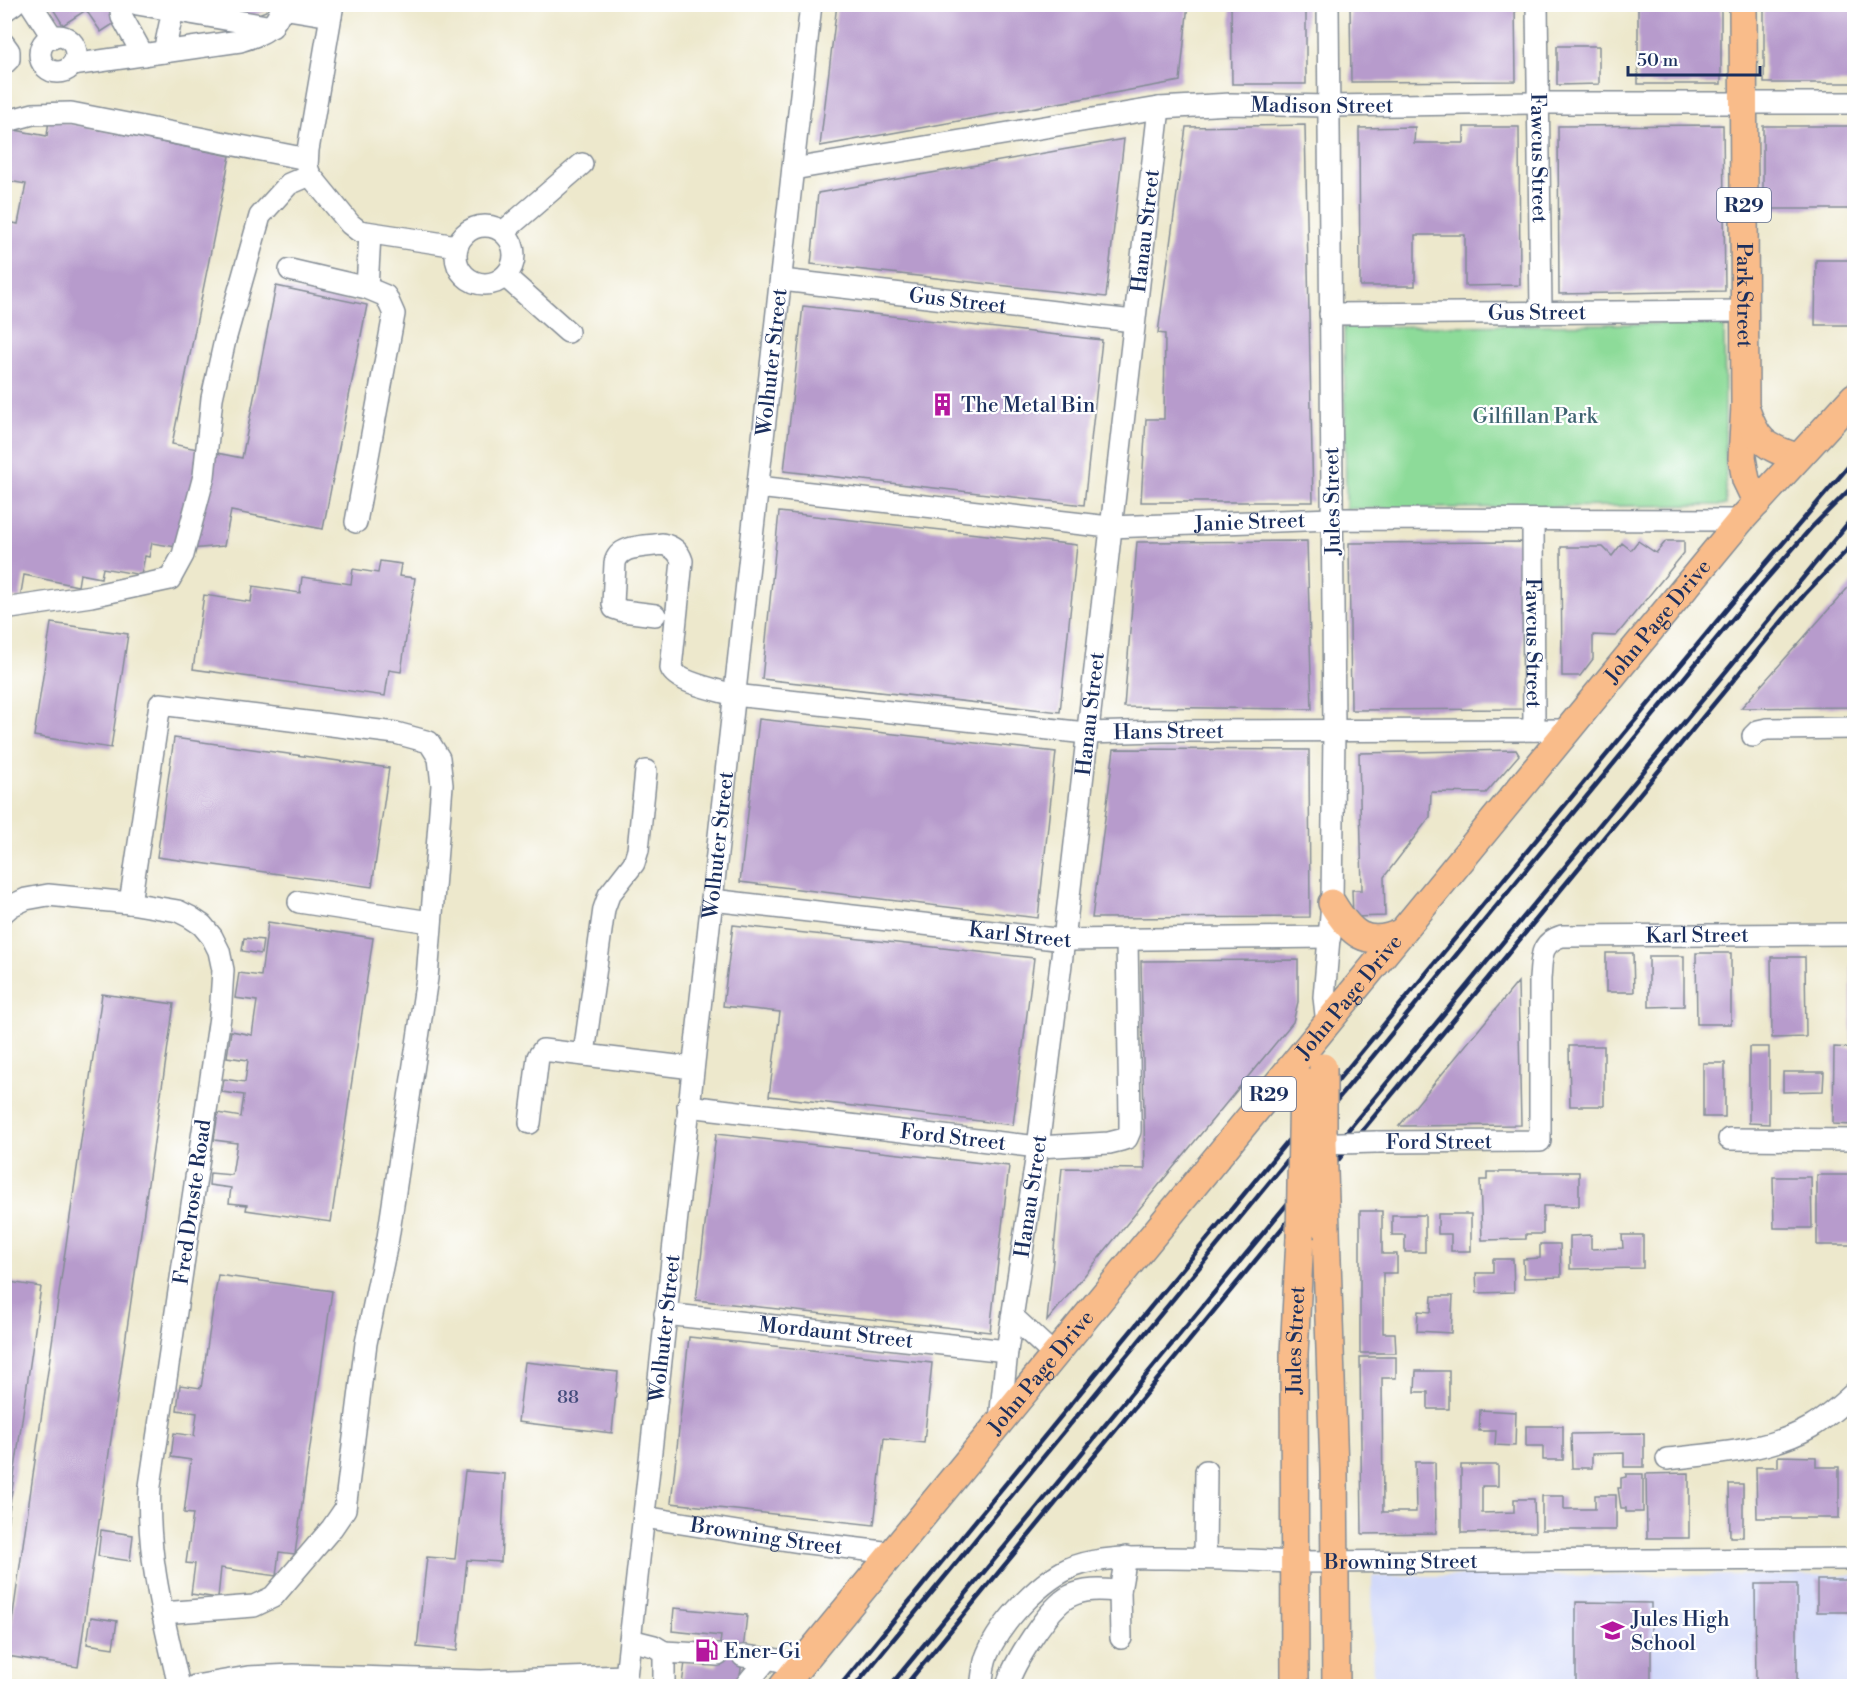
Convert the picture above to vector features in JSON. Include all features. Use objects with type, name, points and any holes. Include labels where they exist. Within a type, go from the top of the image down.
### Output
[{"type":"main road","name":"Park Street","points":[[1743,4],[1745,406],[1742,458],[1749,512]]},
{"type":"main road","name":"John Page Drive","points":[[1327,1024],[1749,512],[1854,397]]},
{"type":"main road","name":"Park Street","points":[[1745,406],[1752,429],[1763,442],[1779,452],[1797,458]]},
{"type":"main road","points":[[1332,903],[1347,927],[1360,935],[1389,938],[1402,932]]},
{"type":"main road","name":"Jules Street","points":[[1295,1686],[1294,1354],[1300,1238],[1312,1143],[1311,1065],[1327,1024]]},
{"type":"main road","name":"John Page Drive","points":[[790,1677],[1054,1355],[1311,1065]]},
{"type":"main road","name":"Jules Street","points":[[1312,1143],[1326,1229],[1331,1354],[1336,1686]]},
{"type":"main road","points":[[1294,1354],[1331,1354]]},
{"type":"street","points":[[4,10],[14,4]]},
{"type":"street","points":[[4,609],[91,596],[170,579],[183,555],[204,476],[212,398],[225,340],[260,216],[289,184],[309,167],[332,10],[282,6],[272,27],[261,34],[240,41],[72,65],[60,72],[53,72],[46,68],[40,54],[46,41],[52,38],[31,4]]},
{"type":"street","points":[[125,4],[121,11],[122,17],[143,55]]},
{"type":"street","points":[[136,4],[272,27]]},
{"type":"street","name":"Wolhuter Street","points":[[626,1681],[811,4]]},
{"type":"street","name":"Jules Street","points":[[1311,1065],[1324,997],[1332,903],[1334,730],[1328,4]]},
{"type":"street","name":"Fawcus Street","points":[[1537,4],[1536,103],[1541,311]]},
{"type":"street","points":[[164,52],[173,10]]},
{"type":"street","points":[[4,44],[9,51],[9,59],[4,64]]},
{"type":"street","name":"Madison Street","points":[[794,169],[1159,108],[1231,104],[1329,106],[1536,103],[1854,103]]},
{"type":"street","name":"Hanau Street","points":[[1000,1420],[1007,1351],[1038,1147],[1064,940],[1109,527],[1159,108]]},
{"type":"street","points":[[4,122],[33,114],[71,113],[309,167],[350,224],[359,231],[457,246]]},
{"type":"street","points":[[503,232],[582,164]]},
{"type":"street","points":[[491,226],[503,232],[511,242],[514,253],[512,265],[506,276],[495,283],[482,284],[470,280],[460,271],[456,259],[457,246],[465,234],[477,227],[491,226]]},
{"type":"street","points":[[368,288],[370,234]]},
{"type":"street","points":[[290,270],[368,288],[386,296],[394,314],[356,522]]},
{"type":"street","points":[[506,276],[568,332]]},
{"type":"street","name":"Gus Street","points":[[782,280],[1133,321]]},
{"type":"street","name":"Gus Street","points":[[1330,315],[1541,311],[1744,311]]},
{"type":"street","name":"Janie Street","points":[[758,487],[1109,527],[1332,519],[1533,520],[1749,512]]},
{"type":"street","name":"Fawcus Street","points":[[1533,520],[1534,730]]},
{"type":"street","name":"Hans Street","points":[[656,615],[614,608],[615,563],[620,552],[662,544],[677,550],[682,561],[671,668],[676,676],[684,680],[734,695],[1086,733],[1568,730]]},
{"type":"street","points":[[130,903],[160,704],[396,733],[429,742],[439,758],[442,784],[427,978],[388,1238],[366,1343],[345,1509],[332,1528],[273,1597],[254,1606],[162,1612]]},
{"type":"street","points":[[1753,736],[1758,731],[1767,729],[1854,728]]},
{"type":"street","points":[[584,1054],[604,909],[609,895],[634,863],[638,850],[646,771]]},
{"type":"street","name":"Fred Droste Road","points":[[4,912],[10,906],[26,899],[48,895],[130,903],[178,911],[202,925],[212,937],[219,951],[223,970],[220,1017],[148,1512],[162,1612],[179,1686]]},
{"type":"street","name":"Karl Street","points":[[712,900],[1064,940],[1330,937]]},
{"type":"street","points":[[299,902],[430,922]]},
{"type":"street","name":"Karl Street","points":[[1540,1141],[1540,979],[1545,946],[1553,939],[1562,936],[1854,934]]},
{"type":"street","name":"Ford Street","points":[[688,1106],[1038,1147],[1109,1143],[1127,1137],[1130,1131],[1127,940]]},
{"type":"street","name":"Jules Street","points":[[1324,997],[1327,1024]]},
{"type":"street","points":[[530,1123],[538,1057],[543,1050],[693,1068]]},
{"type":"street","points":[[1730,1139],[1854,1140]]},
{"type":"street","name":"Ford Street","points":[[1312,1143],[1540,1141]]},
{"type":"street","name":"Mordaunt Street","points":[[665,1314],[1007,1351]]},
{"type":"street","points":[[1013,1317],[1054,1355]]},
{"type":"street","points":[[1667,1459],[1778,1441],[1810,1427],[1854,1393]]},
{"type":"street","points":[[1205,1558],[1206,1471]]},
{"type":"street","name":"Browning Street","points":[[644,1517],[800,1542],[892,1553]]},
{"type":"street","points":[[1121,1638],[1120,1591],[1126,1557]]},
{"type":"street","name":"Browning Street","points":[[981,1686],[987,1655],[1021,1604],[1050,1580],[1076,1566],[1126,1557],[1294,1562],[1854,1558]]},
{"type":"street","points":[[1007,1686],[1017,1663],[1052,1610],[1068,1596],[1087,1590],[1120,1591]]},
{"type":"street","points":[[630,1641],[654,1646],[664,1652],[718,1655]]},
{"type":"street","points":[[664,1652],[664,1686]]},
{"type":"street","points":[[743,1656],[786,1661],[790,1677]]},
{"type":"street","points":[[745,1686],[768,1658]]},
{"type":"street","points":[[195,1686],[249,1677],[294,1675],[481,1681],[626,1681]]},
{"type":"shaded area","name":"Jules High School","points":[[1854,1575],[1854,1686],[1373,1686],[1372,1576]]},
{"type":"green space","name":"Gilfillan Park","points":[[1724,323],[1726,505],[1346,509],[1344,327]]},
{"type":"building","points":[[50,4],[128,4],[132,12],[101,32],[86,10],[63,25]]},
{"type":"building","points":[[184,4],[268,4],[266,11],[248,18]]},
{"type":"building","points":[[837,4],[1188,4],[1180,81],[820,146]]},
{"type":"building","points":[[1231,4],[1306,4],[1306,84],[1232,84]]},
{"type":"building","points":[[1638,4],[1721,4],[1721,84],[1638,84]]},
{"type":"building","points":[[1764,4],[1854,4],[1854,83],[1764,83]]},
{"type":"building","points":[[1350,5],[1515,5],[1516,81],[1351,82]]},
{"type":"building","points":[[1557,46],[1599,46],[1599,84],[1557,85]]},
{"type":"building","points":[[49,119],[230,156],[172,444],[242,458],[276,286],[367,305],[323,529],[231,511],[224,546],[189,549],[152,543],[149,557],[145,556],[141,575],[103,568],[101,578],[80,574],[78,586],[24,575],[20,599],[4,596],[4,221],[18,224],[26,184],[4,180],[4,128],[47,136]]},
{"type":"building","points":[[1305,125],[1313,502],[1141,502],[1146,419],[1164,419],[1165,334],[1158,333],[1186,127]]},
{"type":"building","points":[[1723,125],[1725,291],[1559,294],[1558,126]]},
{"type":"building","points":[[1763,126],[1854,126],[1854,209],[1763,209]]},
{"type":"building","points":[[1415,127],[1414,143],[1464,143],[1464,127],[1519,127],[1520,285],[1465,286],[1465,235],[1415,235],[1415,286],[1360,286],[1359,128]]},
{"type":"building","points":[[1124,139],[1106,297],[811,264],[818,193]]},
{"type":"building","points":[[1816,260],[1854,260],[1854,325],[1815,325]]},
{"type":"building","name":"The Metal Bin","points":[[803,306],[1102,340],[1084,505],[784,471]]},
{"type":"building","points":[[779,512],[1077,545],[1060,712],[762,679]]},
{"type":"building","points":[[1307,541],[1312,709],[1124,707],[1137,542]]},
{"type":"building","points":[[1638,541],[1656,553],[1666,541],[1684,541],[1684,553],[1616,636],[1593,635],[1593,659],[1580,676],[1562,676],[1561,547],[1603,547],[1612,556],[1622,543],[1631,550]]},
{"type":"building","points":[[1523,542],[1523,709],[1351,710],[1349,543]]},
{"type":"building","points":[[380,561],[401,564],[399,576],[415,578],[401,672],[389,670],[385,696],[193,669],[204,595],[251,602],[253,586],[300,593],[302,577],[351,584],[353,569],[378,573]]},
{"type":"building","points":[[1854,581],[1854,707],[1741,708]]},
{"type":"building","points":[[51,623],[128,634],[111,748],[34,736]]},
{"type":"building","points":[[759,719],[1056,752],[1038,918],[740,882]]},
{"type":"building","points":[[174,738],[389,768],[372,887],[157,857]]},
{"type":"building","points":[[1114,749],[1309,750],[1310,917],[1092,918]]},
{"type":"building","points":[[1516,750],[1519,755],[1486,793],[1431,792],[1430,817],[1384,877],[1385,916],[1353,917],[1352,890],[1362,890],[1359,753]]},
{"type":"building","points":[[268,922],[373,938],[331,1222],[246,1210],[247,1205],[229,1203],[231,1188],[209,1185],[210,1173],[232,1175],[237,1143],[214,1140],[218,1113],[241,1117],[244,1095],[222,1092],[224,1079],[245,1082],[248,1060],[227,1057],[231,1031],[252,1035],[257,1001],[235,998],[239,973],[261,976]]},
{"type":"building","points":[[733,925],[1034,958],[1013,1125],[769,1096],[780,1012],[723,1006]]},
{"type":"building","points":[[244,938],[263,940],[261,954],[242,951]]},
{"type":"building","points":[[1606,953],[1633,953],[1634,992],[1606,992]]},
{"type":"building","points":[[1696,953],[1731,953],[1731,1024],[1697,1024]]},
{"type":"building","points":[[1649,956],[1684,956],[1684,1006],[1649,1007]]},
{"type":"building","points":[[1771,957],[1805,957],[1806,1037],[1772,1038]]},
{"type":"building","points":[[1298,960],[1298,1002],[1293,1022],[1047,1321],[1062,1168],[1145,1169],[1141,961]]},
{"type":"building","points":[[1851,963],[1854,963],[1854,1040],[1851,1040]]},
{"type":"building","points":[[1518,982],[1521,1125],[1399,1126]]},
{"type":"building","points":[[102,994],[174,1004],[78,1667],[7,1656]]},
{"type":"building","points":[[1569,1046],[1604,1046],[1604,1106],[1570,1106]]},
{"type":"building","points":[[1749,1047],[1769,1047],[1769,1124],[1749,1123]]},
{"type":"building","points":[[1834,1047],[1854,1048],[1853,1125],[1833,1124]]},
{"type":"building","points":[[1703,1063],[1725,1063],[1725,1117],[1703,1117]]},
{"type":"building","points":[[1783,1072],[1824,1072],[1823,1091],[1783,1092]]},
{"type":"building","points":[[716,1134],[1009,1166],[990,1332],[696,1300]]},
{"type":"building","points":[[1487,1172],[1579,1172],[1579,1206],[1543,1206],[1543,1234],[1526,1234],[1526,1239],[1482,1240],[1480,1180],[1487,1180]]},
{"type":"building","points":[[1817,1175],[1854,1175],[1854,1245],[1817,1245]]},
{"type":"building","points":[[1773,1177],[1811,1177],[1812,1228],[1774,1228]]},
{"type":"building","points":[[1360,1211],[1382,1211],[1382,1254],[1397,1254],[1397,1273],[1383,1273],[1383,1333],[1395,1333],[1396,1353],[1360,1353]]},
{"type":"building","points":[[1438,1214],[1471,1214],[1471,1251],[1451,1251],[1451,1234],[1438,1234]]},
{"type":"building","points":[[1392,1215],[1425,1215],[1425,1252],[1405,1252],[1405,1235],[1392,1235]]},
{"type":"building","points":[[1591,1235],[1591,1249],[1623,1248],[1622,1235],[1643,1235],[1643,1268],[1570,1269],[1570,1236]]},
{"type":"building","points":[[1540,1244],[1560,1244],[1561,1277],[1524,1278],[1523,1259],[1540,1258]]},
{"type":"building","points":[[1493,1259],[1513,1259],[1514,1292],[1477,1293],[1476,1273],[1493,1273]]},
{"type":"building","points":[[218,1275],[332,1291],[295,1554],[279,1552],[276,1576],[221,1568],[218,1598],[191,1594],[195,1564],[186,1563],[193,1514],[184,1513],[191,1460],[171,1457],[174,1433],[194,1436],[197,1413],[177,1410],[180,1385],[201,1388]]},
{"type":"building","points":[[4,1281],[41,1287],[6,1532],[4,1532]]},
{"type":"building","points":[[1432,1296],[1453,1296],[1451,1333],[1417,1331],[1418,1311],[1431,1312]]},
{"type":"building","points":[[689,1337],[932,1363],[924,1443],[884,1438],[874,1525],[671,1503]]},
{"type":"building","points":[[1360,1357],[1396,1357],[1396,1378],[1382,1378],[1383,1512],[1416,1512],[1415,1462],[1435,1462],[1436,1533],[1362,1534]]},
{"type":"building","points":[[525,1362],[618,1372],[612,1433],[518,1422]]},
{"type":"building","points":[[1416,1371],[1449,1371],[1449,1409],[1428,1409],[1428,1392],[1415,1392]]},
{"type":"building","points":[[1480,1410],[1516,1412],[1515,1446],[1495,1445],[1496,1431],[1479,1431]]},
{"type":"building","points":[[1526,1426],[1563,1426],[1563,1460],[1543,1460],[1543,1446],[1526,1446]]},
{"type":"building","points":[[1644,1433],[1644,1467],[1624,1467],[1624,1453],[1592,1454],[1592,1468],[1572,1468],[1571,1434]]},
{"type":"building","points":[[1778,1456],[1816,1457],[1816,1467],[1839,1467],[1839,1518],[1757,1518],[1756,1467],[1778,1467]]},
{"type":"building","points":[[1461,1465],[1498,1465],[1498,1486],[1482,1486],[1482,1513],[1514,1512],[1514,1499],[1534,1499],[1535,1532],[1461,1533]]},
{"type":"building","points":[[465,1471],[505,1474],[501,1562],[467,1560],[457,1651],[417,1647],[427,1557],[455,1559]]},
{"type":"building","points":[[1689,1473],[1689,1538],[1647,1538],[1646,1474]]},
{"type":"building","points":[[1626,1474],[1643,1474],[1643,1512],[1626,1512],[1626,1508],[1621,1508],[1618,1488],[1621,1488],[1621,1478],[1626,1477]]},
{"type":"building","points":[[1729,1484],[1743,1484],[1743,1537],[1730,1537]]},
{"type":"building","points":[[1595,1495],[1616,1495],[1616,1530],[1542,1530],[1542,1496],[1564,1496],[1564,1509],[1595,1509]]},
{"type":"building","points":[[101,1530],[133,1535],[130,1561],[98,1556]]},
{"type":"building","points":[[1817,1580],[1854,1580],[1854,1612],[1817,1612]]},
{"type":"building","points":[[1755,1584],[1797,1584],[1797,1686],[1756,1686]]},
{"type":"building","points":[[1576,1602],[1651,1603],[1651,1686],[1576,1686]]},
{"type":"building","points":[[674,1608],[747,1615],[739,1686],[682,1685],[685,1662],[717,1666],[721,1636],[672,1631]]},
{"type":"building","points":[[91,1617],[117,1621],[113,1648],[87,1644]]},
{"type":"railway","points":[[840,1686],[1731,604],[1854,460]]},
{"type":"railway","points":[[855,1686],[1749,599],[1811,528],[1854,485]]},
{"type":"railway","points":[[890,1686],[1854,516]]},
{"type":"railway","points":[[905,1686],[1778,626],[1854,543]]},
{"type":"place","name":"The Metal Bin","points":[[943,405]]},
{"type":"place","name":"Jules High School","points":[[1613,1631]]},
{"type":"place","name":"Ener-Gi","points":[[706,1651]]}]
